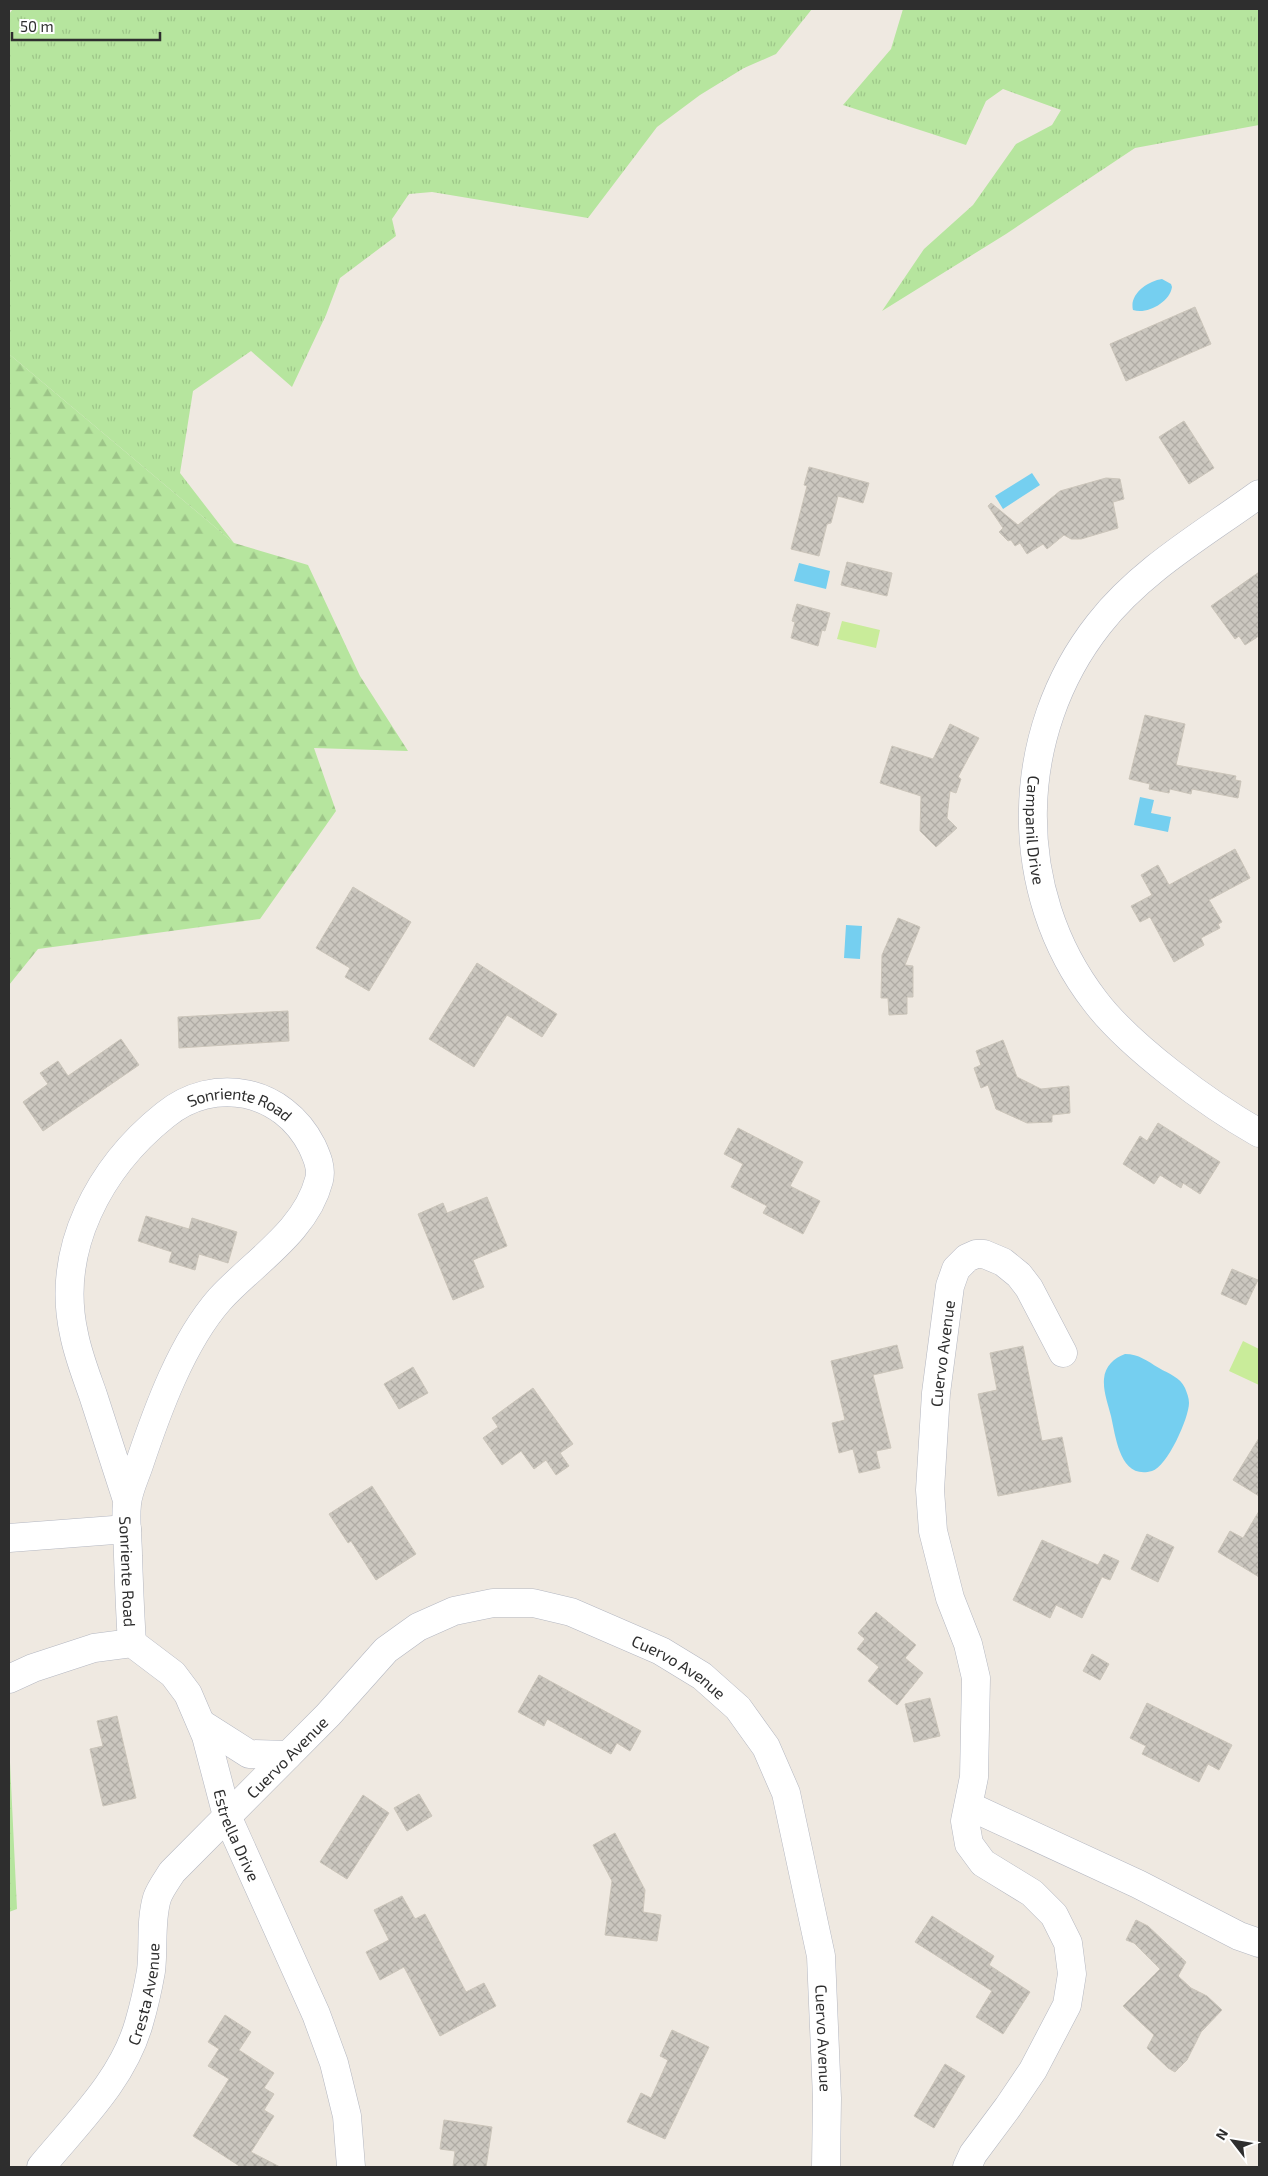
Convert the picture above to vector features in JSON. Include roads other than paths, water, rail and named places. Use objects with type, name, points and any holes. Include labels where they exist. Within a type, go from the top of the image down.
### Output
[{"type":"street","name":"Campanil Drive","points":[[1259,494],[1162,564],[1128,592],[1099,624],[1080,650],[1061,687],[1047,721],[1038,752],[1032,793],[1032,835],[1037,873],[1048,916],[1063,953],[1096,1002],[1115,1025],[1157,1061],[1197,1092],[1259,1133]]},
{"type":"street","name":"Sonriente Road","points":[[127,1500],[152,1426],[187,1348],[204,1317],[227,1291],[289,1232],[309,1206],[320,1177],[318,1159],[304,1132],[283,1110],[256,1096],[237,1092],[207,1094],[178,1104],[144,1132],[109,1173],[88,1209],[74,1249],[70,1291],[74,1333],[127,1500],[132,1643]]},
{"type":"street","name":"Cuervo Avenue","points":[[966,2167],[973,2154],[1033,2070],[1068,2004],[1072,1974],[1068,1943],[1054,1915],[1032,1893],[983,1863],[969,1844],[965,1821],[974,1777],[976,1678],[968,1644],[950,1598],[933,1531],[930,1490],[936,1393],[950,1286],[956,1269],[967,1258],[976,1254],[984,1254],[1003,1262],[1019,1275],[1029,1288],[1063,1353]]},
{"type":"street","points":[[9,1538],[127,1529]]},
{"type":"street","name":"Cuervo Avenue","points":[[227,1816],[328,1715],[386,1650],[418,1626],[454,1611],[493,1603],[533,1603],[571,1612],[661,1651],[702,1676],[738,1708],[766,1748],[788,1801],[822,1956],[827,2098],[826,2167]]},
{"type":"street","points":[[9,1679],[33,1668],[94,1648],[132,1643]]},
{"type":"street","name":"Estrella Drive","points":[[132,1643],[173,1674],[188,1694],[202,1724],[227,1816],[316,2014],[334,2063],[347,2116],[351,2167]]},
{"type":"street","points":[[202,1724],[249,1754],[263,1756],[288,1754]]},
{"type":"street","points":[[969,1806],[1138,1884],[1238,1936],[1259,1943]]},
{"type":"street","name":"Cresta Avenue","points":[[41,2167],[84,2118],[116,2074],[129,2050],[139,2024],[151,1971],[152,1932],[157,1897],[172,1872],[227,1816]]},
{"type":"water","points":[[1162,279],[1171,284],[1172,287],[1167,298],[1151,309],[1145,311],[1133,310],[1134,299],[1141,289],[1151,282]]},
{"type":"water","points":[[1032,473],[1040,485],[1003,509],[995,496]]},
{"type":"water","points":[[799,563],[830,571],[826,589],[794,581]]},
{"type":"water","points":[[1140,797],[1154,800],[1151,813],[1171,817],[1168,832],[1134,825]]},
{"type":"water","points":[[846,925],[862,926],[860,959],[844,958]]},
{"type":"water","points":[[1125,1354],[1143,1358],[1174,1376],[1183,1384],[1188,1397],[1188,1410],[1176,1441],[1164,1461],[1158,1468],[1152,1471],[1141,1472],[1133,1469],[1126,1463],[1121,1455],[1106,1398],[1104,1384],[1106,1370],[1114,1360]]}]
